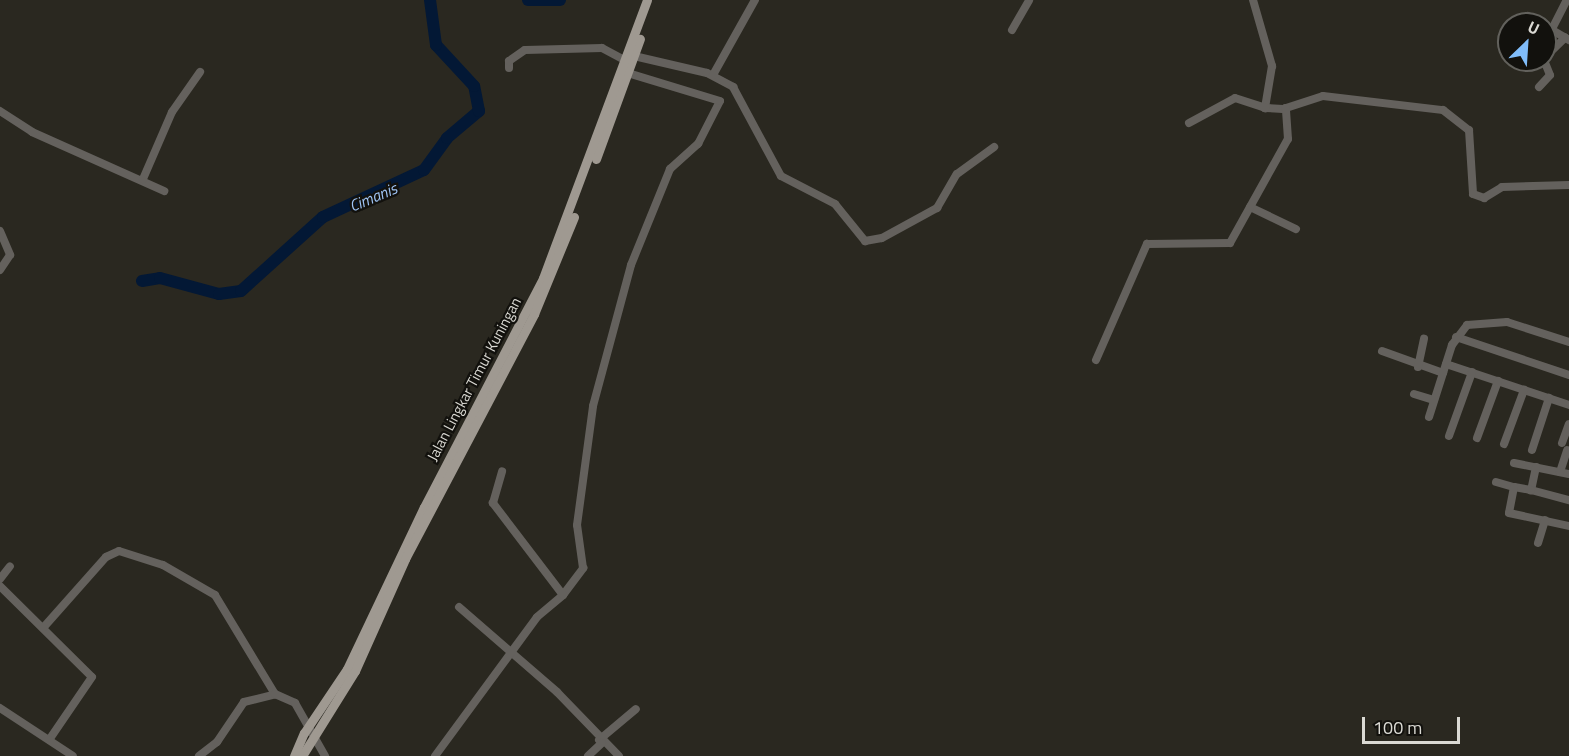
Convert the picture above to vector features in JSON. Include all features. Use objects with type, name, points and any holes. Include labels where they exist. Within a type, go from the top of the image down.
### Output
[{"type":"main road","name":"Jalan Lingkar Timur Kuningan","points":[[302,756],[355,670],[400,570],[534,314],[628,73],[630,58],[647,0]]},
{"type":"main road","name":"Jalan Lingkar Timur Kuningan","points":[[294,756],[309,726],[347,669],[424,507],[538,287],[652,0]]},
{"type":"street","points":[[713,75],[755,0]]},
{"type":"street","points":[[1012,30],[1029,0]]},
{"type":"street","points":[[1253,0],[1272,66],[1265,108]]},
{"type":"street","points":[[1557,19],[1567,0]]},
{"type":"street","points":[[509,68],[508,61],[525,50],[598,47],[630,58],[713,75],[744,101],[781,176],[835,204],[865,241],[882,238],[937,208],[957,174],[994,147]]},
{"type":"street","points":[[143,179],[172,112],[200,72]]},
{"type":"street","points":[[1539,87],[1550,75],[1549,72]]},
{"type":"street","points":[[435,756],[464,711],[513,653],[537,617],[563,595],[583,568],[577,525],[593,406],[631,265],[666,177],[698,144],[720,101],[628,73]]},
{"type":"street","points":[[1189,123],[1235,98],[1265,108],[1286,108],[1323,96],[1443,110],[1469,130],[1473,194],[1485,198],[1502,187],[1569,185]]},
{"type":"street","points":[[1096,360],[1147,244],[1228,246],[1288,139],[1286,108]]},
{"type":"street","points":[[0,111],[32,132],[143,179],[164,191]]},
{"type":"street","points":[[1250,207],[1296,229]]},
{"type":"street","points":[[0,231],[10,256],[0,270]]},
{"type":"street","points":[[1429,417],[1456,337],[1467,325],[1496,321],[1569,342]]},
{"type":"street","points":[[1456,337],[1569,375]]},
{"type":"street","points":[[1418,367],[1424,339]]},
{"type":"street","points":[[1382,351],[1418,367],[1443,374]]},
{"type":"street","points":[[1446,364],[1569,405]]},
{"type":"street","points":[[1449,436],[1472,372]]},
{"type":"street","points":[[1477,438],[1498,381]]},
{"type":"street","points":[[1504,444],[1524,390]]},
{"type":"street","points":[[1414,394],[1434,400]]},
{"type":"street","points":[[1532,450],[1549,398]]},
{"type":"street","points":[[1514,464],[1565,473],[1564,447],[1569,424]]},
{"type":"street","points":[[1531,490],[1536,467]]},
{"type":"street","points":[[502,471],[493,503],[563,595]]},
{"type":"street","points":[[1496,482],[1569,500]]},
{"type":"street","points":[[1514,487],[1509,513],[1569,526]]},
{"type":"street","points":[[1538,543],[1545,520]]},
{"type":"street","points":[[43,628],[106,557],[119,551],[164,565],[215,595],[275,694],[295,703],[325,756]]},
{"type":"street","points":[[0,579],[10,566]]},
{"type":"street","points":[[0,586],[93,681],[49,740]]},
{"type":"street","points":[[459,607],[513,653],[601,742],[618,756]]},
{"type":"street","points":[[199,756],[220,739],[244,702],[275,694]]},
{"type":"street","points":[[0,708],[73,756]]},
{"type":"street","points":[[588,756],[636,709]]},
{"type":"waterway","name":"Cimanis","points":[[142,281],[160,278],[219,294],[241,291],[323,217],[424,170],[447,138],[479,111],[474,86],[436,45],[430,0]]},
{"type":"waterway","name":"Cimanis","points":[[528,0],[560,0]]}]
